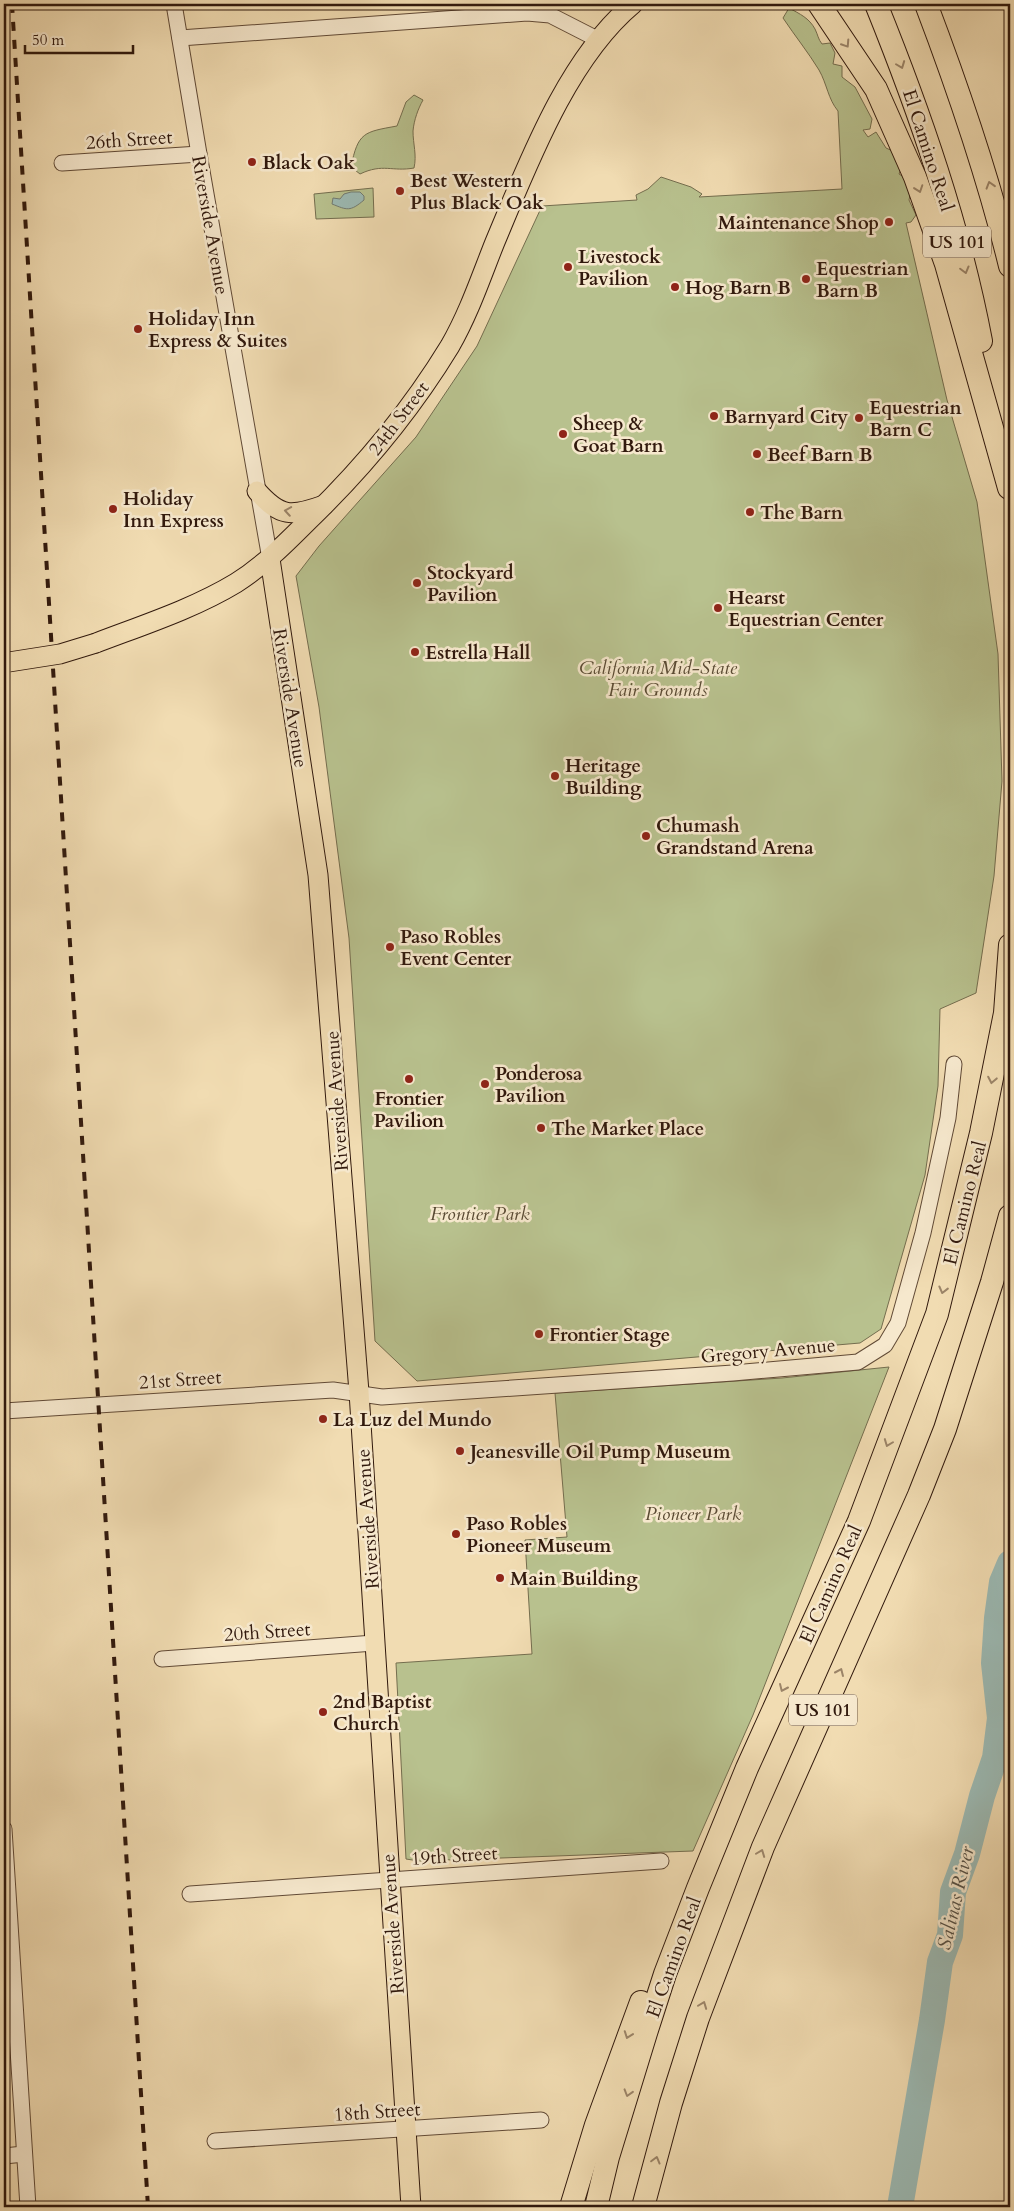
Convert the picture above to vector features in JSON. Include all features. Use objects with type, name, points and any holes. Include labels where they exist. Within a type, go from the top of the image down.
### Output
[{"type":"highway","points":[[819,4],[876,89],[915,177],[946,264],[1010,497]]},
{"type":"highway","name":"El Camino Real","points":[[876,4],[934,158],[975,308],[1010,497]]},
{"type":"highway","name":"US 101","points":[[926,4],[965,106],[995,202],[1010,266]]},
{"type":"highway","name":"El Camino Real","points":[[596,2207],[608,2157],[665,1974],[747,1768],[859,1521],[937,1314],[981,1133],[1004,1013],[1010,946]]},
{"type":"highway","name":"US 101","points":[[643,2207],[671,2103],[698,2018],[763,1847],[919,1495],[945,1429],[992,1282],[1010,1216]]},
{"type":"highway","points":[[571,2207],[596,2125],[656,1960],[727,1788],[747,1768]]},
{"type":"main road","name":"24th Street","points":[[6,663],[60,654],[96,643],[200,602],[236,583],[270,559],[355,474],[408,409],[450,346],[534,151],[566,88],[597,39],[633,4]]},
{"type":"main road","points":[[257,491],[271,507],[287,512],[304,512],[325,505]]},
{"type":"main road","name":"Riverside Avenue","points":[[270,559],[318,875],[359,1392],[411,2207]]},
{"type":"street","name":"Riverside Avenue","points":[[174,4],[198,154],[270,559]]},
{"type":"street","points":[[180,38],[526,13],[550,15],[597,39]]},
{"type":"street","name":"26th Street","points":[[62,163],[198,154]]},
{"type":"street","name":"Gregory Avenue","points":[[359,1392],[382,1397],[733,1374],[858,1362],[885,1345],[898,1323],[923,1233],[948,1118],[954,1064]]},
{"type":"street","name":"21st Street","points":[[4,1411],[234,1395],[333,1390],[359,1392]]},
{"type":"street","name":"20th Street","points":[[162,1659],[374,1643]]},
{"type":"street","points":[[4,1829],[6,1908],[28,2207]]},
{"type":"street","name":"19th Street","points":[[190,1894],[661,1861]]},
{"type":"street","name":"18th Street","points":[[215,2141],[541,2120]]},
{"type":"street","points":[[4,2156],[24,2154]]},
{"type":"green space","name":"California Mid-State Fair Grounds","points":[[789,8],[810,22],[822,44],[830,43],[835,53],[833,64],[842,66],[842,77],[855,87],[872,119],[870,129],[863,130],[868,137],[876,132],[886,148],[895,152],[903,164],[899,174],[907,179],[911,190],[909,200],[916,215],[911,222],[906,223],[947,400],[977,502],[998,654],[1002,781],[994,876],[976,993],[940,1009],[938,1086],[925,1175],[881,1329],[860,1343],[417,1381],[375,1341],[349,938],[319,707],[296,576],[319,546],[416,437],[477,346],[542,206],[637,200],[636,195],[648,189],[661,177],[691,187],[702,194],[699,197],[842,189],[838,111],[832,102],[819,70],[783,18]]},
{"type":"green space","points":[[414,95],[423,100],[416,115],[414,127],[414,168],[381,168],[360,174],[351,167],[356,147],[360,140],[370,132],[397,126],[406,102]]},
{"type":"green space","points":[[373,188],[374,217],[316,219],[314,194]]},
{"type":"green space","name":"Pioneer Park","points":[[889,1367],[753,1715],[693,1851],[419,1861],[406,1859],[396,1663],[532,1654],[525,1540],[567,1537],[555,1393],[782,1378]]},
{"type":"water","points":[[360,192],[364,196],[364,200],[355,207],[348,209],[332,204],[333,198],[340,199],[344,194]]},
{"type":"waterway","name":"Salinas River","points":[[900,2207],[940,1962],[950,1935],[953,1892],[967,1854],[982,1796],[995,1758],[1000,1718],[994,1663],[997,1618],[1002,1582],[1010,1563]]},
{"type":"railway","points":[[12,4],[148,2207]]},
{"type":"place","name":"Black Oak","points":[[252,162]]},
{"type":"place","name":"Best Western Plus Black Oak","points":[[400,191]]},
{"type":"place","name":"Maintenance Shop","points":[[889,222]]},
{"type":"place","name":"Livestock Pavilion","points":[[568,267]]},
{"type":"place","name":"Equestrian Barn B","points":[[806,279]]},
{"type":"place","name":"Hog Barn B","points":[[675,287]]},
{"type":"place","name":"Holiday Inn Express & Suites","points":[[138,329]]},
{"type":"place","name":"Barnyard City","points":[[714,416]]},
{"type":"place","name":"Equestrian Barn C","points":[[859,418]]},
{"type":"place","name":"Sheep & Goat Barn","points":[[563,434]]},
{"type":"place","name":"Beef Barn B","points":[[757,454]]},
{"type":"place","name":"Holiday Inn Express","points":[[113,509]]},
{"type":"place","name":"The Barn","points":[[750,512]]},
{"type":"place","name":"Stockyard Pavilion","points":[[417,583]]},
{"type":"place","name":"Hearst Equestrian Center","points":[[718,608]]},
{"type":"place","name":"Estrella Hall","points":[[415,652]]},
{"type":"place","name":"Heritage Building","points":[[555,776]]},
{"type":"place","name":"Chumash Grandstand Arena","points":[[646,836]]},
{"type":"place","name":"Paso Robles Event Center","points":[[390,947]]},
{"type":"place","name":"Frontier Pavilion","points":[[409,1079]]},
{"type":"place","name":"Ponderosa Pavilion","points":[[485,1084]]},
{"type":"place","name":"The Market Place","points":[[541,1128]]},
{"type":"place","name":"Frontier Stage","points":[[539,1334]]},
{"type":"place","name":"La Luz del Mundo","points":[[323,1419]]},
{"type":"place","name":"Jeanesville Oil Pump Museum","points":[[460,1451]]},
{"type":"place","name":"Paso Robles Pioneer Museum","points":[[456,1534]]},
{"type":"place","name":"Main Building","points":[[500,1578]]},
{"type":"place","name":"2nd Baptist Church","points":[[323,1712]]},
{"type":"park label","name":"Frontier Park","points":[[480,1213]]}]
